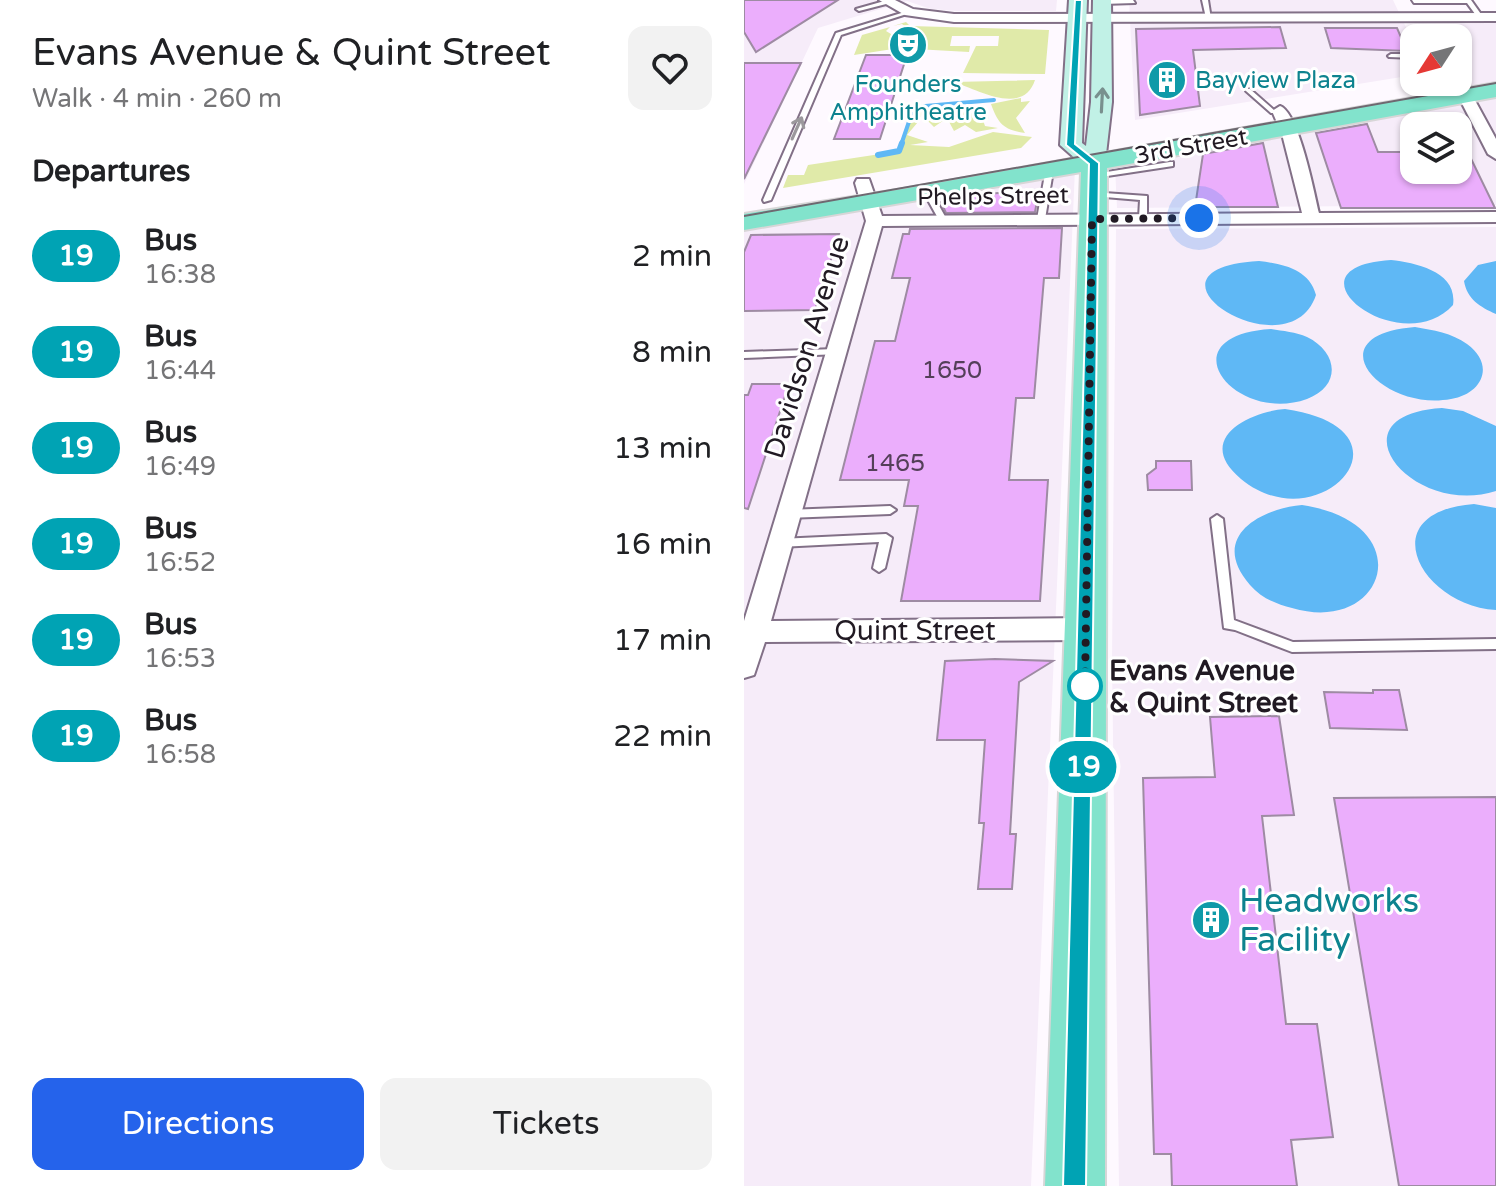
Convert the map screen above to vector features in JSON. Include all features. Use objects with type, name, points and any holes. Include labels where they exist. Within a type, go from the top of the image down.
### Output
[{"type":"main road","points":[[1075,1186],[1095,178],[1104,60],[1102,7]]},
{"type":"main road","points":[[1071,145],[1078,9]]},
{"type":"main road","name":"3rd Street","points":[[1472,81],[1496,74]]},
{"type":"main road","name":"3rd Street","points":[[1472,87],[1496,90]]},
{"type":"main road","name":"3rd Street","points":[[755,202],[870,202],[1049,171],[1095,178],[1280,117],[1400,95]]},
{"type":"main road","name":"3rd Street","points":[[870,202],[1071,145],[1095,178]]},
{"type":"main road","points":[[744,223],[844,225],[870,202]]},
{"type":"street","points":[[1256,0],[1260,18]]},
{"type":"street","points":[[887,1],[910,12],[943,14],[1102,7],[1209,18],[1496,17]]},
{"type":"street","points":[[1414,1],[1427,24]]},
{"type":"street","points":[[1464,96],[1496,154]]},
{"type":"street","points":[[1280,117],[1312,218]]},
{"type":"street","name":"Phelps Street","points":[[870,202],[943,220],[1041,219],[1095,178],[1143,218],[1496,217]]},
{"type":"street","name":"Davidson Avenue","points":[[744,667],[749,632],[836,352],[870,202]]},
{"type":"street","name":"Quint Street","points":[[749,632],[1086,629]]},
{"type":"lane","points":[[1205,0],[1209,18]]},
{"type":"lane","points":[[859,9],[887,1]]},
{"type":"lane","points":[[1414,1],[1469,1],[1480,17]]},
{"type":"lane","points":[[1102,7],[1133,2]]},
{"type":"lane","points":[[755,202],[838,34],[910,12]]},
{"type":"lane","points":[[1391,56],[1400,56]]},
{"type":"lane","points":[[1259,89],[1280,117]]},
{"type":"lane","points":[[1248,90],[1280,117]]},
{"type":"lane","points":[[1095,178],[1170,164]]},
{"type":"lane","points":[[1041,219],[1049,171]]},
{"type":"lane","points":[[928,193],[943,220]]},
{"type":"lane","points":[[744,355],[836,352]]},
{"type":"lane","points":[[787,514],[890,510]]},
{"type":"lane","points":[[1217,519],[1228,625],[1236,625],[1292,647],[1496,644]]},
{"type":"lane","points":[[779,543],[886,538],[879,568]]},
{"type":"shaded area","points":[[744,0],[1057,0],[1056,11],[957,11],[931,9],[907,1],[818,28],[744,184]]},
{"type":"shaded area","points":[[1129,0],[1393,0],[1404,24],[1400,24],[1400,77],[1135,120]]},
{"type":"shaded area","points":[[1496,23],[1496,205],[1117,208],[1115,167],[1475,95],[1472,88],[1472,24],[1442,24]]},
{"type":"shaded area","points":[[1075,168],[1031,1186],[744,1186],[744,226]]},
{"type":"shaded area","points":[[1496,227],[1496,1186],[1119,1186],[1112,662],[1116,229]]},
{"type":"green space","points":[[906,22],[910,26],[1049,30],[1045,74],[963,73],[976,46],[998,46],[999,36],[952,36],[950,46],[970,46],[969,52],[915,49],[920,43],[892,43],[893,49],[854,55],[862,35],[890,27],[886,31],[891,34],[910,30],[902,24],[893,26]]},
{"type":"green space","points":[[1035,80],[1029,91],[1010,99],[998,98],[954,82]]},
{"type":"green space","points":[[1021,98],[1021,102],[1030,101],[1016,118],[1025,133],[1003,125],[991,104]]},
{"type":"green space","points":[[922,106],[921,117],[913,119],[918,122],[907,135],[928,142],[910,145],[949,147],[993,132],[1032,137],[1021,148],[783,188],[788,175],[804,175],[808,165],[900,151],[912,111]]},
{"type":"green space","points":[[929,110],[982,115],[989,118],[983,120],[985,126],[998,128],[976,132],[965,125],[954,131],[947,118],[934,127],[925,118]]},
{"type":"water","points":[[1391,260],[1434,271],[1449,284],[1453,305],[1430,320],[1405,323],[1380,318],[1359,307],[1347,293],[1345,278],[1359,266]]},
{"type":"water","points":[[1259,261],[1286,266],[1308,279],[1316,295],[1300,317],[1276,325],[1250,322],[1226,311],[1209,297],[1206,281],[1221,268]]},
{"type":"water","points":[[1496,261],[1496,314],[1475,302],[1464,281],[1478,265]]},
{"type":"water","points":[[1415,327],[1455,337],[1476,352],[1483,369],[1482,378],[1471,391],[1451,399],[1425,400],[1382,384],[1368,371],[1363,357],[1368,343],[1384,333]]},
{"type":"water","points":[[1271,329],[1307,337],[1325,351],[1332,369],[1331,378],[1318,393],[1307,399],[1280,404],[1256,400],[1236,390],[1222,376],[1216,361],[1221,347],[1239,335]]},
{"type":"water","points":[[1442,408],[1463,411],[1496,426],[1496,491],[1465,495],[1436,490],[1412,478],[1395,462],[1387,444],[1391,428],[1408,415]]},
{"type":"water","points":[[1285,409],[1326,420],[1348,438],[1353,457],[1345,476],[1326,491],[1301,498],[1271,495],[1241,479],[1228,465],[1223,452],[1224,441],[1231,430],[1255,416]]},
{"type":"water","points":[[1474,504],[1496,508],[1496,610],[1469,605],[1446,593],[1429,577],[1418,558],[1415,540],[1423,523],[1442,511]]},
{"type":"water","points":[[1302,505],[1340,516],[1364,533],[1376,553],[1377,574],[1368,592],[1350,606],[1324,612],[1280,605],[1254,590],[1239,568],[1235,553],[1237,540],[1244,529],[1270,513]]},
{"type":"building","points":[[744,0],[838,0],[756,52],[744,32]]},
{"type":"building","name":"Bayview Plaza","points":[[1280,27],[1286,48],[1193,50],[1200,106],[1140,115],[1136,29]]},
{"type":"building","points":[[1325,28],[1397,28],[1400,35],[1400,51],[1331,48]]},
{"type":"building","points":[[866,55],[907,55],[880,139],[834,139]]},
{"type":"building","points":[[744,63],[801,63],[744,179]]},
{"type":"building","points":[[1367,124],[1378,152],[1400,152],[1400,184],[1472,184],[1472,161],[1495,208],[1341,208],[1316,133]]},
{"type":"building","points":[[1263,143],[1278,207],[1195,207],[1203,154]]},
{"type":"building","points":[[1039,190],[1035,212],[946,213],[941,202],[960,196]]},
{"type":"building","points":[[1062,228],[1059,278],[1044,278],[1034,398],[1016,398],[1009,480],[1048,480],[1040,601],[901,601],[918,506],[904,506],[909,480],[840,480],[875,341],[895,341],[910,278],[892,278],[903,234],[909,234],[910,229]]},
{"type":"building","points":[[839,234],[815,310],[744,311],[744,252],[751,235]]},
{"type":"building","points":[[752,384],[789,384],[748,509],[744,508],[744,395],[748,395]]},
{"type":"building","points":[[1156,461],[1191,461],[1192,490],[1148,490],[1147,475],[1156,468]]},
{"type":"building","points":[[945,661],[1053,661],[1019,682],[1010,834],[1016,834],[1012,889],[978,889],[984,823],[979,823],[985,740],[937,740]]},
{"type":"building","points":[[1373,690],[1399,690],[1407,730],[1330,728],[1324,692],[1373,693]]},
{"type":"building","name":"Headworks Facility","points":[[1279,716],[1294,815],[1262,816],[1286,1024],[1317,1024],[1333,1137],[1291,1140],[1297,1186],[1172,1186],[1171,1154],[1154,1154],[1143,778],[1215,777],[1210,717]]},
{"type":"building","points":[[1496,797],[1496,1186],[1399,1186],[1334,798]]},
{"type":"waterway","points":[[901,145],[914,107],[994,100]]},
{"type":"waterway","points":[[878,155],[899,151],[902,143]]},
{"type":"tram line","points":[[744,216],[1496,83]]},
{"type":"bus line","name":"19","points":[[1075,1186],[1094,163],[1071,145],[1078,0]]},
{"type":"place","name":"Founders Amphitheatre","points":[[908,45]]},
{"type":"place","name":"Bayview Plaza","points":[[1167,80]]},
{"type":"place","name":"Evans Avenue & Quint Street","points":[[1085,686]]},
{"type":"place","name":"Headworks Facility","points":[[1211,920]]},
{"type":"route","points":[[1085,686],[1092,219],[1199,218]]}]
